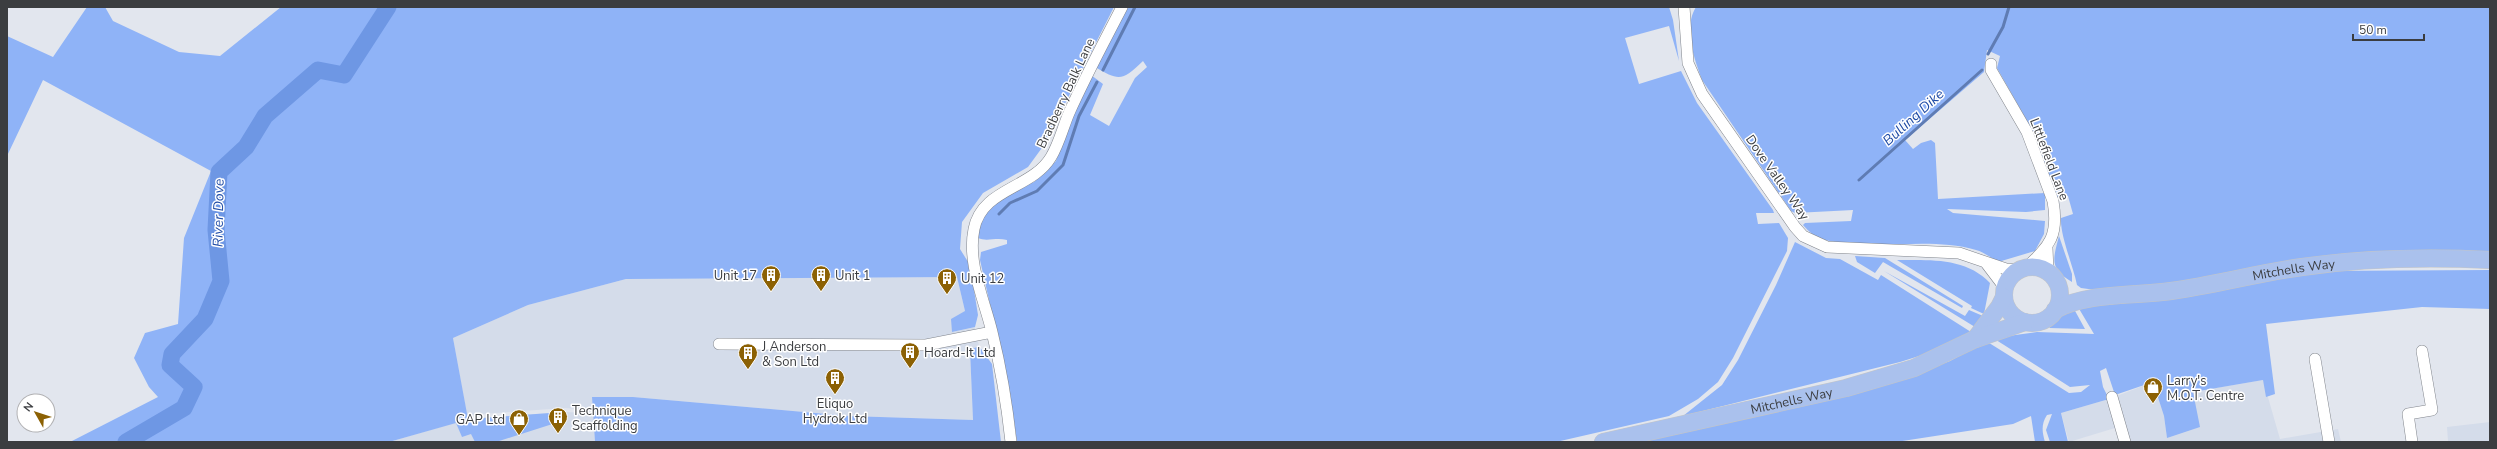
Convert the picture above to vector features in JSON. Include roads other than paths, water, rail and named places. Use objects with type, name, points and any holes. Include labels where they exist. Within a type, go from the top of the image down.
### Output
[{"type":"main road","name":"Mitchells Way","points":[[2055,310],[2075,302],[2098,298],[2174,291],[2266,273],[2364,260],[2409,258],[2490,260]]},
{"type":"main road","points":[[2023,269],[2041,269],[2050,275],[2059,295],[2055,310],[2043,320],[2026,322],[2010,313],[2004,292],[2008,280],[2023,269]]},
{"type":"main road","name":"Mitchells Way","points":[[2050,275],[2074,291],[2098,298]]},
{"type":"main road","name":"Mitchells Way","points":[[1973,340],[1993,316],[2004,292]]},
{"type":"main road","name":"Mitchells Way","points":[[1603,442],[1846,388],[1914,368],[1973,340],[2026,322]]},
{"type":"street","name":"Bradberry Balk Lane","points":[[1011,442],[1006,392],[973,261],[972,238],[976,219],[985,205],[993,198],[1027,179],[1051,158],[1070,112],[1122,7]]},
{"type":"street","name":"Dove Valley Way","points":[[1684,7],[1688,63],[1702,94],[1795,227],[1803,236],[1827,247],[1959,253],[1986,263],[2023,269]]},
{"type":"street","name":"Littlefield Lane","points":[[1991,64],[1991,70],[2027,132],[2053,201],[2054,229],[2048,248],[2050,275]]},
{"type":"street","points":[[2023,269],[2048,248]]},
{"type":"street","points":[[1986,263],[2004,292]]},
{"type":"street","points":[[719,344],[926,345],[992,332]]},
{"type":"street","points":[[2412,442],[2408,414],[2432,410],[2422,351]]},
{"type":"street","points":[[2315,359],[2329,442]]},
{"type":"street","points":[[2112,396],[2125,442]]},
{"type":"waterway","name":"River Dove","points":[[126,442],[184,408],[194,387],[170,365],[172,354],[205,319],[221,281],[216,230],[219,172],[246,147],[265,116],[318,70],[344,75],[388,7]]},
{"type":"waterway","points":[[1103,70],[1135,7]]},
{"type":"waterway","name":"Bulling Dike","points":[[1988,54],[2003,27],[2009,7]]},
{"type":"waterway","name":"Bulling Dike","points":[[1859,180],[1982,70]]},
{"type":"waterway","points":[[999,214],[1010,203],[1037,191],[1063,165],[1079,116],[1097,82]]},
{"type":"place","name":"Unit 17","points":[[771,292]]},
{"type":"place","name":"Unit 1","points":[[821,292]]},
{"type":"place","name":"Unit 12","points":[[947,295]]},
{"type":"place","name":"Hoard-It Ltd","points":[[910,369]]},
{"type":"place","name":"J Anderson & Son Ltd","points":[[748,370]]},
{"type":"place","name":"Eliquo Hydrok Ltd","points":[[835,395]]},
{"type":"place","name":"Larry's M.O.T. Centre","points":[[2153,404]]},
{"type":"place","name":"Technique Scaffolding","points":[[558,434]]},
{"type":"place","name":"GAP Ltd","points":[[519,436]]}]
